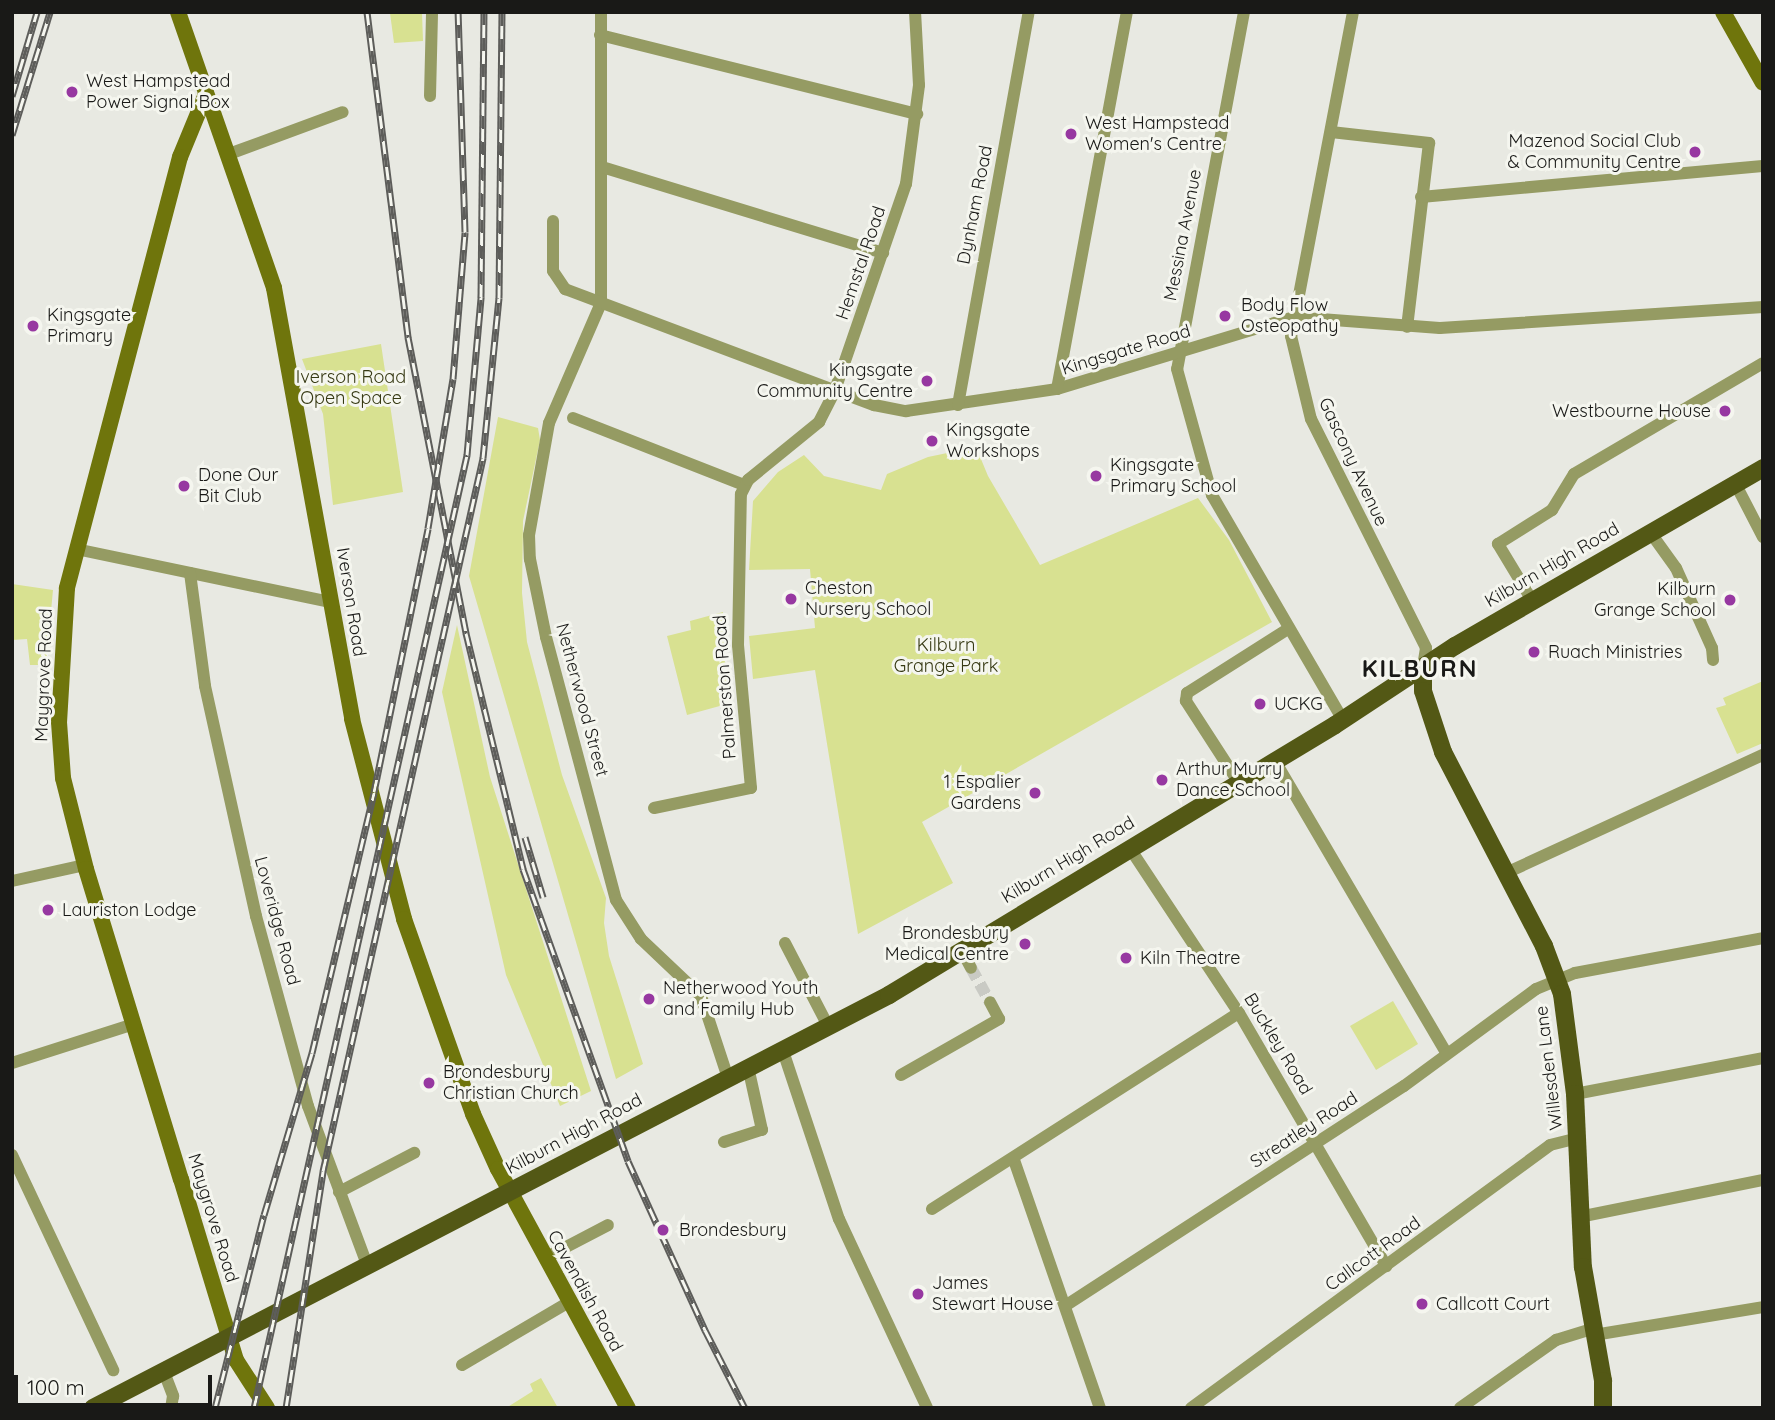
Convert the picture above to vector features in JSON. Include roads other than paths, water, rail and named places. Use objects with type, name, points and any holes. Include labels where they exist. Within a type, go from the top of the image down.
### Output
[{"type":"main road","name":"Kilburn High Road","points":[[93,1408],[368,1267],[827,1024],[889,995],[1129,847],[1343,720],[1423,668],[1650,532],[1763,468]]},
{"type":"main road","name":"Willesden Lane","points":[[1423,668],[1423,691],[1443,752],[1557,979],[1575,1094],[1579,1217],[1593,1332],[1603,1381],[1603,1408]]},
{"type":"street","name":"Iverson Road","points":[[178,12],[274,288],[316,498],[330,602],[352,719],[404,919],[473,1114],[509,1192]]},
{"type":"street","points":[[430,96],[432,12]]},
{"type":"street","points":[[601,12],[601,303]]},
{"type":"street","name":"Hemstal Road","points":[[744,485],[809,433],[835,390],[906,184],[917,114],[915,12]]},
{"type":"street","name":"Dynham Road","points":[[958,405],[1029,12]]},
{"type":"street","points":[[1057,389],[1127,12]]},
{"type":"street","name":"Messina Avenue","points":[[1244,12],[1177,369],[1208,485],[1288,629],[1343,720]]},
{"type":"street","name":"Gascony Avenue","points":[[1353,12],[1291,336],[1311,419],[1426,648],[1423,668]]},
{"type":"street","points":[[1723,12],[1763,83]]},
{"type":"street","points":[[600,36],[917,114]]},
{"type":"street","name":"Maygrove Road","points":[[206,94],[180,157],[76,549],[67,588],[59,722],[63,778],[85,864],[236,1360],[267,1408]]},
{"type":"street","points":[[229,154],[343,112]]},
{"type":"street","points":[[1331,132],[1429,143],[1407,327]]},
{"type":"street","points":[[1422,197],[1763,166]]},
{"type":"street","points":[[602,167],[883,254]]},
{"type":"street","name":"Kingsgate Road","points":[[552,221],[553,271],[565,289],[888,409],[958,405],[1057,389],[1294,317],[1407,327],[1487,327],[1763,307]]},
{"type":"street","name":"Netherwood Street","points":[[601,303],[549,423],[529,535],[530,559],[546,637],[616,900],[641,939],[701,996],[728,1078]]},
{"type":"street","points":[[1533,602],[1498,544],[1552,510],[1574,474],[1763,363]]},
{"type":"street","points":[[573,418],[744,485]]},
{"type":"street","points":[[1735,483],[1763,537]]},
{"type":"street","name":"Palmerston Road","points":[[654,808],[751,788],[737,632],[736,571],[744,485]]},
{"type":"street","points":[[1650,532],[1676,568],[1712,648],[1713,660]]},
{"type":"street","points":[[76,549],[330,602]]},
{"type":"street","name":"Loveridge Road","points":[[190,573],[205,686],[256,916],[309,1106],[368,1267]]},
{"type":"street","points":[[1239,783],[1186,701],[1187,693],[1288,629]]},
{"type":"street","points":[[1506,873],[1763,755]]},
{"type":"street","points":[[1275,761],[1446,1052]]},
{"type":"street","name":"Buckley Road","points":[[1129,847],[1240,1013],[1386,1266]]},
{"type":"street","points":[[12,881],[85,864]]},
{"type":"street","points":[[1557,979],[1763,938]]},
{"type":"street","points":[[785,943],[827,1024]]},
{"type":"street","points":[[961,951],[971,968]]},
{"type":"street","name":"Streatley Road","points":[[1065,1306],[1317,1143],[1446,1052],[1557,979]]},
{"type":"street","points":[[901,1075],[999,1019],[990,1002]]},
{"type":"street","points":[[932,1209],[1014,1160],[1240,1013]]},
{"type":"street","points":[[12,1063],[134,1024]]},
{"type":"street","points":[[782,1048],[839,1219],[927,1408]]},
{"type":"street","points":[[1575,1094],[1763,1058]]},
{"type":"street","points":[[724,1142],[762,1130],[748,1068]]},
{"type":"street","name":"Callcott Road","points":[[1191,1408],[1550,1145],[1578,1138]]},
{"type":"street","points":[[339,1192],[414,1153]]},
{"type":"street","points":[[12,1155],[113,1370]]},
{"type":"street","points":[[1014,1160],[1100,1408]]},
{"type":"street","points":[[1579,1217],[1763,1180]]},
{"type":"street","name":"Cavendish Road","points":[[509,1192],[628,1408]]},
{"type":"street","points":[[545,1258],[608,1225]]},
{"type":"street","points":[[462,1365],[569,1302]]},
{"type":"street","points":[[1460,1408],[1556,1340],[1763,1307]]},
{"type":"street","points":[[164,1372],[173,1396],[171,1408]]},
{"type":"tunnel","points":[[971,968],[990,1002]]},
{"type":"railway","points":[[12,96],[37,12]]},
{"type":"railway","points":[[12,135],[50,12]]},
{"type":"railway","points":[[367,12],[408,337],[466,633],[523,869],[628,1161],[705,1330],[745,1408]]},
{"type":"railway","points":[[215,1408],[264,1215],[312,1053],[374,792],[428,528],[453,379],[465,232],[458,12]]},
{"type":"railway","points":[[254,1408],[467,455],[481,297],[484,12]]},
{"type":"railway","points":[[286,1408],[323,1171],[483,458],[499,298],[502,12]]},
{"type":"railway","points":[[525,837],[543,897]]},
{"type":"place","name":"West Hampstead Power Signal Box","points":[[72,92]]},
{"type":"place","name":"West Hampstead Women's Centre","points":[[1071,134]]},
{"type":"place","name":"Mazenod Social Club & Community Centre","points":[[1695,152]]},
{"type":"place","name":"Body Flow Osteopathy","points":[[1225,316]]},
{"type":"place","name":"Kingsgate Primary","points":[[33,326]]},
{"type":"place","name":"Kingsgate Community Centre","points":[[927,381]]},
{"type":"place","name":"Westbourne House","points":[[1725,411]]},
{"type":"place","name":"Kingsgate Workshops","points":[[932,441]]},
{"type":"place","name":"Kingsgate Primary School","points":[[1096,476]]},
{"type":"place","name":"Done Our Bit Club","points":[[184,486]]},
{"type":"place","name":"Cheston Nursery School","points":[[791,599]]},
{"type":"place","name":"Kilburn Grange School","points":[[1730,600]]},
{"type":"place","name":"Ruach Ministries","points":[[1534,652]]},
{"type":"place","name":"UCKG","points":[[1260,704]]},
{"type":"place","name":"Arthur Murry Dance School","points":[[1162,780]]},
{"type":"place","name":"1 Espalier Gardens","points":[[1035,793]]},
{"type":"place","name":"Lauriston Lodge","points":[[48,910]]},
{"type":"place","name":"Brondesbury Medical Centre","points":[[1025,944]]},
{"type":"place","name":"Kiln Theatre","points":[[1126,958]]},
{"type":"place","name":"Netherwood Youth and Family Hub","points":[[649,999]]},
{"type":"place","name":"Brondesbury Christian Church","points":[[429,1083]]},
{"type":"place","name":"Brondesbury","points":[[663,1230]]},
{"type":"place","name":"James Stewart House","points":[[918,1294]]},
{"type":"place","name":"Callcott Court","points":[[1422,1304]]},
{"type":"district","name":"KILBURN","points":[[1420,669]]},
{"type":"park label","name":"Iverson Road Open Space","points":[[351,388]]},
{"type":"park label","name":"Kilburn Grange Park","points":[[946,656]]}]
